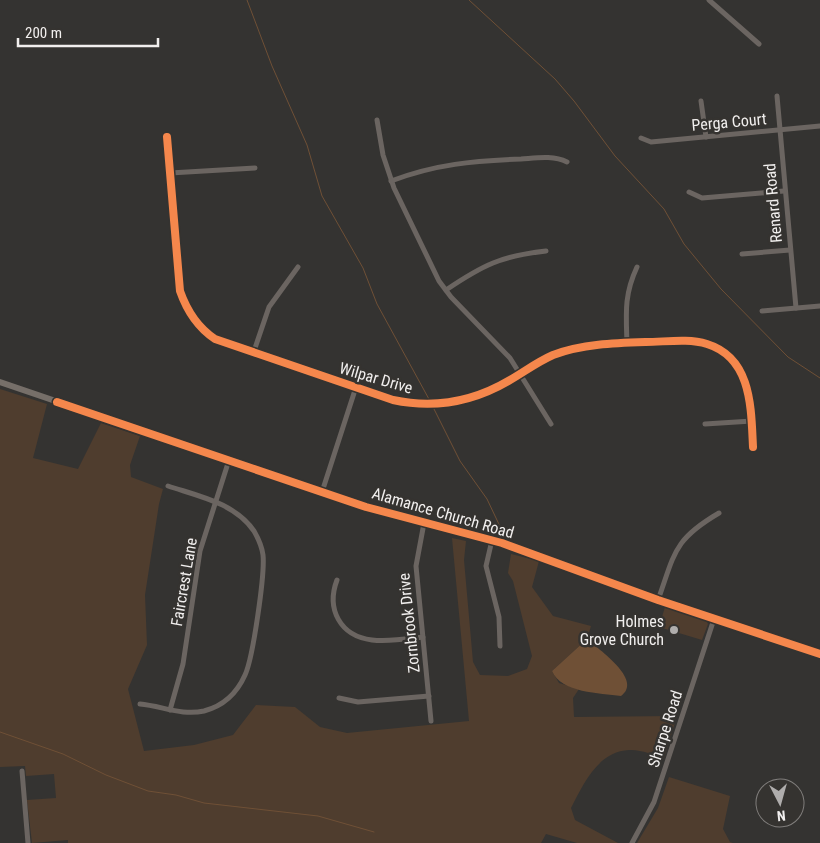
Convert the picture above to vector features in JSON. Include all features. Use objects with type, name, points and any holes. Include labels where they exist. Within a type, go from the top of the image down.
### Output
[{"type":"main road","name":"Alamance Church Road","points":[[0,382],[322,492],[424,523],[492,540],[658,600],[820,654]]},
{"type":"street","points":[[709,0],[759,44]]},
{"type":"street","name":"Renard Road","points":[[777,96],[796,308]]},
{"type":"street","points":[[701,101],[706,137]]},
{"type":"street","points":[[377,120],[383,155],[391,181],[446,290],[500,346],[551,424]]},
{"type":"street","name":"Perga Court","points":[[641,138],[651,142],[820,126]]},
{"type":"street","name":"Wilpar Drive","points":[[167,137],[177,275],[184,303],[196,322],[209,336],[253,354],[403,402],[441,404],[478,396],[551,356],[568,350],[627,342],[688,341],[707,344],[724,353],[737,366],[749,389],[753,447]]},
{"type":"street","points":[[391,181],[425,169],[466,161],[550,158],[567,162]]},
{"type":"street","points":[[170,174],[255,168]]},
{"type":"street","points":[[689,192],[702,198],[784,190]]},
{"type":"street","points":[[742,254],[790,250]]},
{"type":"street","points":[[446,290],[477,269],[498,259],[546,251]]},
{"type":"street","points":[[253,354],[269,307],[298,267]]},
{"type":"street","points":[[627,342],[625,304],[628,286],[637,267]]},
{"type":"street","points":[[762,311],[820,306]]},
{"type":"street","points":[[322,492],[356,387]]},
{"type":"street","points":[[705,424],[752,422]]},
{"type":"street","name":"Faircrest Lane","points":[[170,710],[183,664],[200,551],[229,460]]},
{"type":"street","points":[[140,704],[170,710],[204,711],[221,704],[232,696],[249,665],[263,574],[262,550],[253,530],[245,520],[234,511],[216,502],[168,486]]},
{"type":"street","points":[[658,600],[679,543],[698,526],[719,513]]},
{"type":"street","name":"Zornbrook Drive","points":[[424,523],[416,566],[431,720]]},
{"type":"street","points":[[492,540],[486,566],[499,617],[500,646]]},
{"type":"street","points":[[337,580],[332,593],[334,614],[351,631],[371,640],[423,637]]},
{"type":"street","name":"Sharpe Road","points":[[632,843],[647,816],[663,776],[714,619]]},
{"type":"street","points":[[340,698],[358,702],[429,696]]},
{"type":"street","points":[[22,771],[28,843]]},
{"type":"shaded area","points":[[0,389],[47,404],[33,458],[78,469],[101,423],[140,436],[130,465],[131,477],[163,489],[145,595],[147,645],[128,689],[144,751],[194,745],[233,735],[256,705],[295,707],[320,727],[347,733],[469,721],[452,538],[466,541],[464,560],[473,662],[480,675],[508,676],[527,669],[532,656],[513,581],[508,573],[511,554],[539,561],[532,587],[553,616],[591,626],[587,639],[552,671],[559,683],[579,689],[573,698],[574,717],[677,716],[664,758],[647,752],[633,750],[618,752],[609,756],[600,763],[586,780],[571,808],[575,820],[618,843],[577,843],[546,834],[541,843],[68,843],[68,840],[32,843],[27,800],[56,798],[54,774],[26,776],[25,766],[0,767]]},
{"type":"shaded area","points":[[665,607],[706,620],[708,624],[702,640],[659,627]]},
{"type":"shaded area","points":[[587,639],[609,657],[623,674],[627,682],[627,689],[621,696],[592,693],[572,688],[564,684],[552,671]]},
{"type":"shaded area","points":[[669,777],[730,796],[723,829],[730,842],[733,843],[637,843],[658,808]]},
{"type":"waterway","points":[[247,0],[272,66],[307,145],[322,196],[363,268],[377,304],[430,401]]},
{"type":"waterway","points":[[469,0],[555,79],[615,156],[664,209],[684,244],[721,289],[788,357],[820,378]]},
{"type":"waterway","points":[[433,407],[460,461],[487,499],[505,537]]},
{"type":"waterway","points":[[0,732],[63,754],[106,775],[148,791],[176,795],[204,803],[318,816],[374,832]]},
{"type":"cycle path","points":[[167,137],[180,291],[193,318],[215,339],[393,400],[424,404],[453,402],[482,394],[553,355],[575,348],[622,343],[700,342],[722,351],[741,372],[749,401],[753,447]]},
{"type":"cycle path","points":[[57,402],[366,507],[502,543],[658,600],[820,654]]},
{"type":"place","name":"Holmes Grove Church","points":[[674,630]]}]
